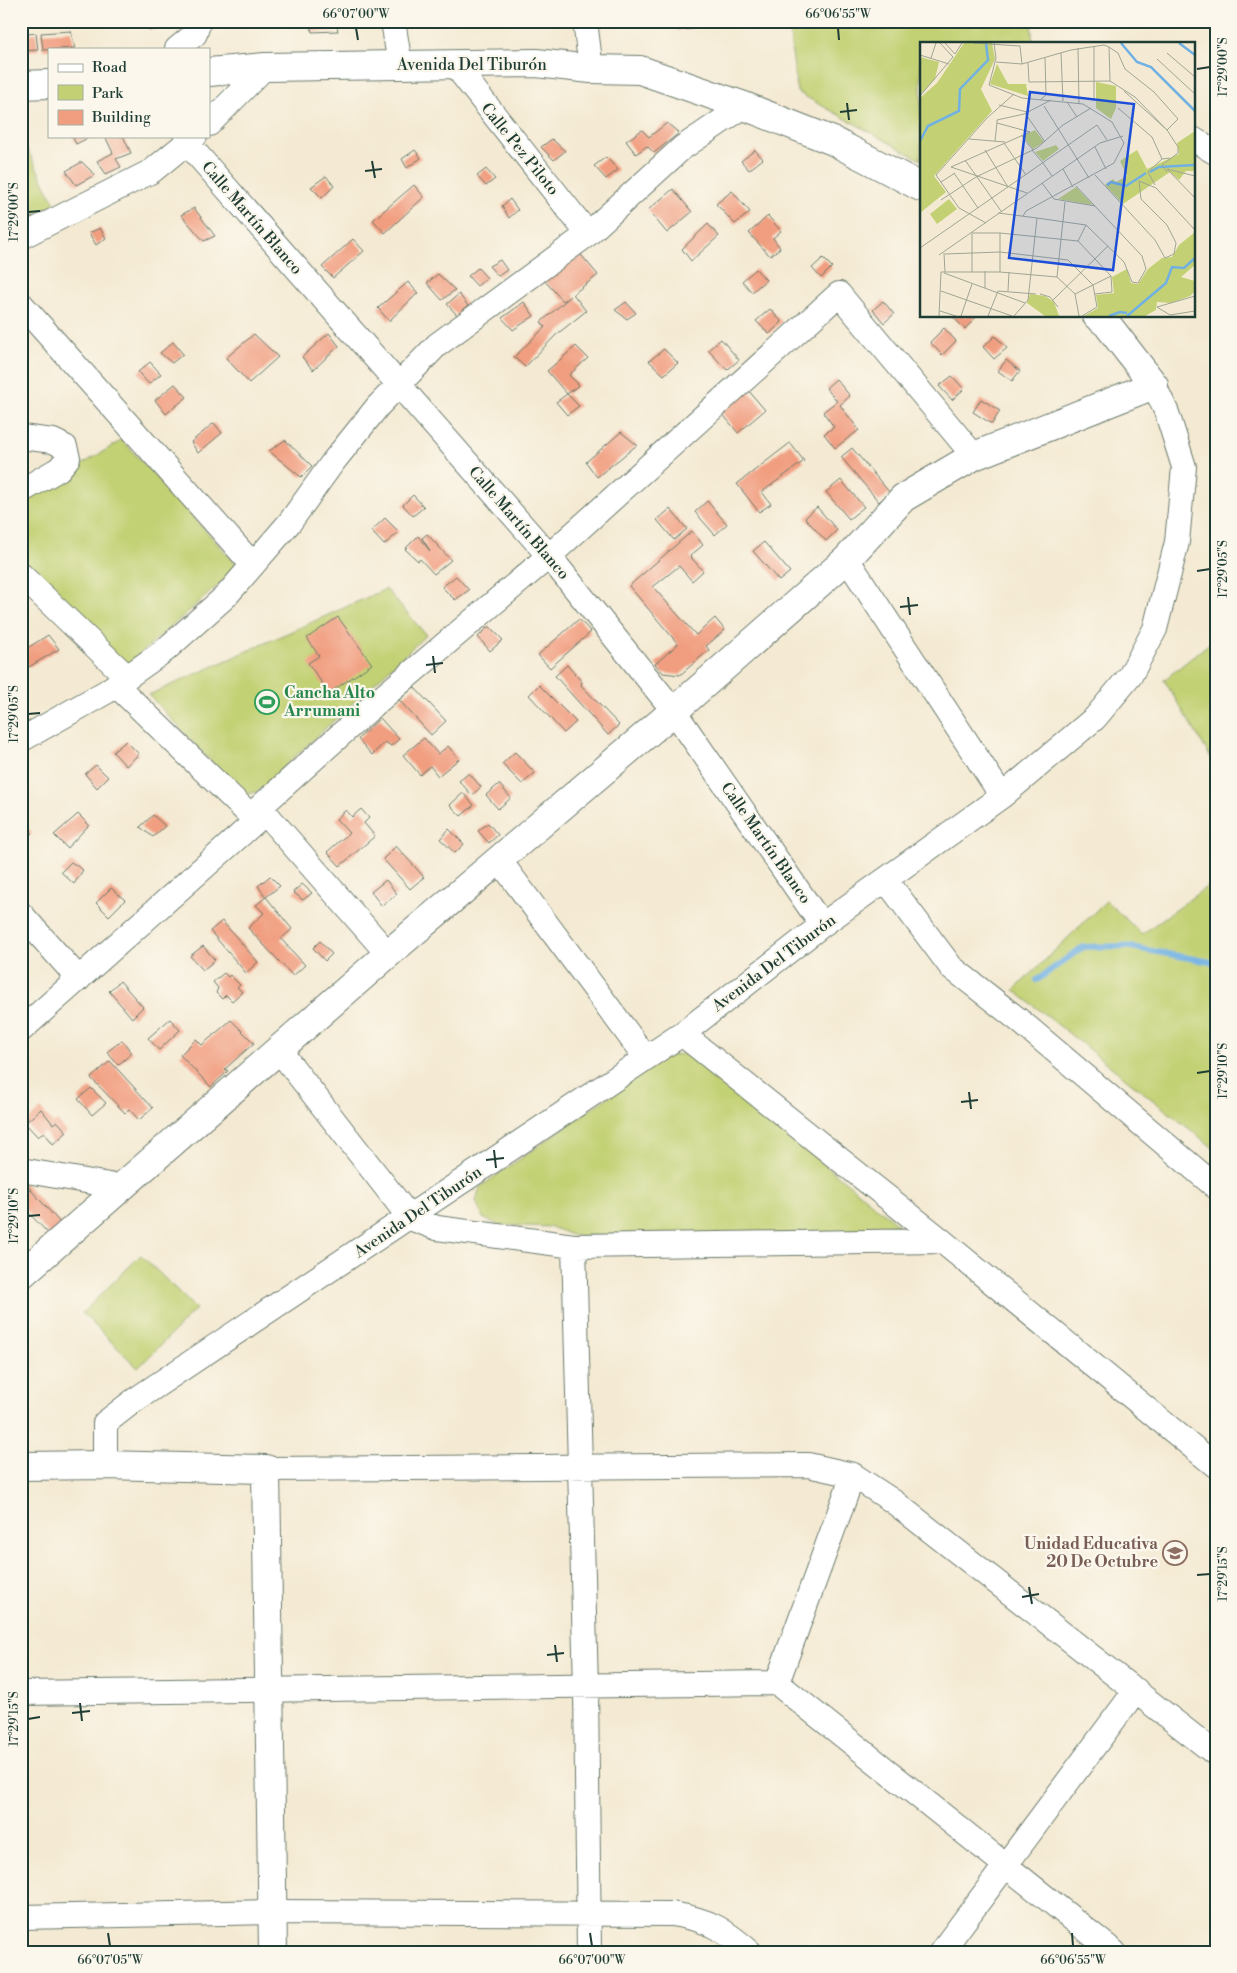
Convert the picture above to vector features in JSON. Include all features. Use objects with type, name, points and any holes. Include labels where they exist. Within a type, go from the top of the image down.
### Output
[{"type":"street","points":[[178,48],[195,34],[198,21]]},
{"type":"street","points":[[393,21],[400,65]]},
{"type":"street","points":[[585,21],[591,69]]},
{"type":"street","name":"Avenida Del Tiburón","points":[[210,72],[265,68],[536,63],[591,69],[640,70],[744,106],[833,141],[920,186]]},
{"type":"street","name":"Calle Pez Piloto","points":[[454,64],[588,234]]},
{"type":"street","points":[[210,123],[265,68]]},
{"type":"street","points":[[21,85],[48,84]]},
{"type":"street","points":[[21,740],[121,681],[164,652],[226,596],[290,522],[344,448],[398,386],[437,346],[588,234],[682,148],[744,106]]},
{"type":"street","points":[[21,237],[152,171],[191,140]]},
{"type":"street","name":"Calle Martín Blanco","points":[[191,140],[398,386],[549,556],[674,712],[822,925]]},
{"type":"street","points":[[1194,140],[1216,153]]},
{"type":"street","points":[[21,1030],[258,814],[377,702],[549,556],[839,294],[974,456]]},
{"type":"street","points":[[21,304],[253,565]]},
{"type":"street","name":"Avenida Del Tiburón","points":[[105,1465],[105,1424],[126,1407],[682,1034],[822,925],[1002,796],[1095,718],[1130,676],[1154,629],[1177,542],[1184,467],[1167,413],[1154,385],[1107,324],[1100,318]]},
{"type":"street","points":[[21,1275],[388,954],[674,712],[846,559],[903,498],[974,456],[1154,385]]},
{"type":"street","points":[[21,437],[53,441],[65,447],[68,458],[59,469],[21,491]]},
{"type":"street","points":[[846,559],[1002,796]]},
{"type":"street","points":[[21,575],[121,681],[258,814],[388,954]]},
{"type":"street","points":[[500,861],[646,1058]]},
{"type":"street","points":[[886,880],[951,967],[1020,1021],[1216,1187]]},
{"type":"street","points":[[21,914],[78,979]]},
{"type":"street","points":[[682,1034],[942,1242],[1216,1466]]},
{"type":"street","points":[[278,1050],[410,1218],[437,1228],[574,1246],[942,1242]]},
{"type":"street","points":[[21,1170],[121,1187]]},
{"type":"street","points":[[574,1246],[586,1687],[589,1952]]},
{"type":"street","points":[[21,1466],[105,1465],[266,1469],[808,1465],[853,1475],[894,1502],[1216,1754]]},
{"type":"street","points":[[266,1469],[273,1952]]},
{"type":"street","points":[[777,1683],[853,1475]]},
{"type":"street","points":[[21,1693],[777,1683],[1114,1952]]},
{"type":"street","points":[[941,1952],[1136,1690]]},
{"type":"street","points":[[21,1917],[273,1912],[672,1914],[698,1918],[722,1929],[750,1952]]},
{"type":"green space","points":[[788,21],[1031,21],[1033,42],[920,42],[920,159],[797,92]]},
{"type":"green space","points":[[21,137],[55,204],[21,223]]},
{"type":"green space","points":[[122,440],[239,567],[125,667],[21,562],[21,502]]},
{"type":"green space","points":[[386,589],[426,635],[257,792],[242,795],[149,695]]},
{"type":"green space","points":[[1216,638],[1216,766],[1164,680]]},
{"type":"green space","points":[[1216,880],[1216,1150],[1014,990],[1106,901],[1142,934]]},
{"type":"green space","points":[[683,1054],[696,1059],[907,1232],[574,1236],[551,1227],[498,1225],[483,1218],[476,1201],[480,1187],[666,1056]]},
{"type":"green space","points":[[141,1255],[196,1309],[138,1368],[82,1313]]},
{"type":"building","points":[[147,21],[170,21],[171,27],[149,30]]},
{"type":"building","points":[[309,21],[336,21],[338,31],[312,32]]},
{"type":"building","points":[[676,21],[690,21],[691,29],[677,30]]},
{"type":"building","points":[[71,31],[75,48],[48,48],[48,50],[43,50],[41,33]]},
{"type":"building","points":[[36,33],[38,50],[21,51],[21,35]]},
{"type":"building","points":[[667,123],[679,133],[654,153],[647,146],[636,154],[626,141],[642,130],[649,137]]},
{"type":"building","points":[[73,138],[88,138],[76,144]]},
{"type":"building","points":[[106,138],[124,138],[131,153],[116,159],[121,167],[106,174],[97,161],[113,153]]},
{"type":"building","points":[[552,139],[565,151],[554,160],[541,147]]},
{"type":"building","points":[[415,150],[421,158],[407,168],[402,159]]},
{"type":"building","points":[[755,150],[763,159],[749,170],[741,161]]},
{"type":"building","points":[[606,157],[618,170],[606,179],[594,166]]},
{"type":"building","points":[[82,162],[95,175],[76,185],[66,171]]},
{"type":"building","points":[[486,169],[495,179],[486,186],[477,176]]},
{"type":"building","points":[[326,176],[334,186],[322,198],[311,187]]},
{"type":"building","points":[[414,185],[424,197],[385,233],[373,220]]},
{"type":"building","points":[[673,189],[692,212],[667,233],[648,210]]},
{"type":"building","points":[[732,191],[750,212],[735,224],[716,204]]},
{"type":"building","points":[[510,199],[518,210],[509,218],[502,206]]},
{"type":"building","points":[[194,208],[215,236],[204,241],[181,215]]},
{"type":"building","points":[[768,216],[781,231],[773,238],[780,248],[770,256],[749,233]]},
{"type":"building","points":[[708,224],[719,236],[691,261],[682,249]]},
{"type":"building","points":[[100,228],[106,238],[96,245],[89,233]]},
{"type":"building","points":[[353,239],[364,251],[333,278],[322,267]]},
{"type":"building","points":[[577,250],[598,275],[573,294],[586,311],[556,335],[525,367],[514,357],[545,327],[541,322],[571,296],[563,301],[543,279]]},
{"type":"building","points":[[823,258],[832,267],[821,278],[812,268]]},
{"type":"building","points":[[500,260],[507,270],[498,276],[489,266]]},
{"type":"building","points":[[478,268],[487,278],[477,286],[468,276]]},
{"type":"building","points":[[756,269],[766,280],[752,292],[742,281]]},
{"type":"building","points":[[438,274],[455,290],[442,300],[427,283]]},
{"type":"building","points":[[408,282],[418,293],[389,321],[378,308]]},
{"type":"building","points":[[459,294],[468,306],[457,315],[447,304]]},
{"type":"building","points":[[883,301],[894,314],[884,323],[873,310]]},
{"type":"building","points":[[524,302],[534,316],[513,330],[502,318]]},
{"type":"building","points":[[626,302],[636,313],[627,319],[615,310]]},
{"type":"building","points":[[770,309],[782,322],[769,334],[756,321]]},
{"type":"building","points":[[954,318],[975,318],[965,329]]},
{"type":"building","points":[[944,328],[956,341],[942,355],[930,342]]},
{"type":"building","points":[[329,333],[339,346],[313,370],[302,357]]},
{"type":"building","points":[[254,334],[278,357],[249,383],[226,358]]},
{"type":"building","points":[[995,336],[1007,348],[994,359],[983,347]]},
{"type":"building","points":[[721,339],[739,360],[727,370],[708,350]]},
{"type":"building","points":[[173,342],[183,354],[172,363],[160,353]]},
{"type":"building","points":[[576,346],[588,358],[569,375],[579,385],[567,394],[547,371]]},
{"type":"building","points":[[664,349],[678,363],[664,375],[649,361]]},
{"type":"building","points":[[1006,360],[1020,371],[1012,381],[998,371]]},
{"type":"building","points":[[150,362],[161,374],[149,384],[138,372]]},
{"type":"building","points":[[952,376],[964,389],[952,400],[939,386]]},
{"type":"building","points":[[836,379],[850,396],[840,405],[859,430],[835,448],[824,434],[834,427],[823,412],[837,401],[826,388]]},
{"type":"building","points":[[175,384],[187,397],[166,414],[155,400]]},
{"type":"building","points":[[748,390],[765,410],[738,433],[721,412]]},
{"type":"building","points":[[567,394],[579,406],[567,415],[556,402]]},
{"type":"building","points":[[981,399],[1000,411],[992,424],[973,412]]},
{"type":"building","points":[[214,423],[222,433],[198,453],[191,442]]},
{"type":"building","points":[[621,432],[637,445],[597,477],[586,462]]},
{"type":"building","points":[[285,440],[312,466],[301,477],[269,451]]},
{"type":"building","points":[[790,443],[804,461],[762,492],[771,504],[759,512],[737,484]]},
{"type":"building","points":[[852,448],[890,493],[879,502],[841,457]]},
{"type":"building","points":[[841,480],[864,507],[849,519],[826,492]]},
{"type":"building","points":[[413,495],[424,507],[413,516],[403,505]]},
{"type":"building","points":[[707,501],[727,524],[715,535],[695,512]]},
{"type":"building","points":[[817,507],[837,530],[826,541],[805,518]]},
{"type":"building","points":[[670,509],[687,529],[674,540],[657,520]]},
{"type":"building","points":[[385,518],[399,532],[384,545],[371,531]]},
{"type":"building","points":[[692,531],[703,545],[690,556],[703,571],[692,581],[679,566],[653,587],[696,635],[715,618],[725,630],[706,646],[709,650],[680,675],[663,673],[655,664],[678,644],[629,586]]},
{"type":"building","points":[[427,534],[451,560],[434,574],[420,559],[418,561],[405,549],[418,536],[430,551],[422,538]]},
{"type":"building","points":[[764,542],[790,572],[779,581],[753,551]]},
{"type":"building","points":[[456,576],[469,590],[455,600],[442,587]]},
{"type":"building","points":[[338,617],[372,664],[329,693],[308,663],[319,656],[307,638]]},
{"type":"building","points":[[579,619],[591,632],[550,668],[538,655]]},
{"type":"building","points":[[489,626],[503,640],[490,651],[478,637]]},
{"type":"building","points":[[48,635],[59,649],[29,667],[21,657],[21,652]]},
{"type":"building","points":[[567,665],[582,682],[581,685],[619,725],[608,735],[555,676]]},
{"type":"building","points":[[539,685],[576,722],[564,733],[529,695]]},
{"type":"building","points":[[414,687],[446,721],[431,735],[399,700]]},
{"type":"building","points":[[380,718],[399,739],[391,746],[385,742],[372,755],[358,739]]},
{"type":"building","points":[[424,738],[438,754],[448,746],[459,759],[438,776],[430,766],[420,775],[403,755]]},
{"type":"building","points":[[126,741],[139,754],[126,766],[113,752]]},
{"type":"building","points":[[515,752],[535,773],[522,784],[502,764]]},
{"type":"building","points":[[96,765],[108,777],[97,788],[85,774]]},
{"type":"building","points":[[469,773],[481,787],[472,795],[459,781]]},
{"type":"building","points":[[499,784],[511,798],[498,809],[486,795]]},
{"type":"building","points":[[463,793],[474,805],[461,816],[450,805]]},
{"type":"building","points":[[361,809],[369,818],[364,823],[375,836],[340,866],[327,852],[349,833],[336,819],[346,810],[352,817]]},
{"type":"building","points":[[78,814],[89,825],[67,848],[54,835]]},
{"type":"building","points":[[153,815],[165,826],[153,837],[140,827]]},
{"type":"building","points":[[21,820],[32,833],[21,842]]},
{"type":"building","points":[[488,823],[498,835],[489,843],[478,831]]},
{"type":"building","points":[[449,829],[464,844],[455,853],[440,839]]},
{"type":"building","points":[[396,846],[424,877],[410,889],[383,859]]},
{"type":"building","points":[[71,862],[83,870],[74,884],[61,872]]},
{"type":"building","points":[[270,876],[280,886],[266,897],[258,886]]},
{"type":"building","points":[[386,880],[397,894],[382,906],[371,892]]},
{"type":"building","points":[[302,884],[312,893],[303,900],[293,892]]},
{"type":"building","points":[[111,888],[125,900],[109,916],[96,903]]},
{"type":"building","points":[[266,897],[292,929],[281,939],[305,965],[293,976],[248,928],[264,913],[256,905]]},
{"type":"building","points":[[222,921],[258,962],[246,973],[210,931]]},
{"type":"building","points":[[320,941],[332,954],[325,961],[313,948]]},
{"type":"building","points":[[203,946],[215,960],[203,970],[190,956]]},
{"type":"building","points":[[224,973],[228,977],[230,975],[240,985],[237,987],[242,992],[232,1001],[226,995],[222,999],[216,993],[218,988],[213,982]]},
{"type":"building","points":[[120,981],[143,1007],[132,1018],[109,991]]},
{"type":"building","points":[[170,1019],[180,1030],[159,1050],[148,1038]]},
{"type":"building","points":[[231,1020],[254,1043],[225,1069],[228,1071],[211,1087],[180,1055],[196,1039],[202,1045]]},
{"type":"building","points":[[122,1040],[132,1053],[118,1065],[107,1052]]},
{"type":"building","points":[[110,1061],[153,1108],[139,1120],[129,1109],[125,1113],[91,1078]]},
{"type":"building","points":[[91,1088],[106,1103],[92,1115],[78,1099]]},
{"type":"building","points":[[41,1109],[53,1124],[57,1121],[67,1132],[53,1144],[44,1132],[38,1137],[25,1123]]},
{"type":"building","points":[[24,1182],[62,1225],[50,1235],[21,1205],[21,1184]]},
{"type":"waterway","points":[[1037,980],[1083,947],[1125,946],[1216,963]]},
{"type":"place","name":"Cancha Alto Arrumani","points":[[267,702]]},
{"type":"place","name":"Unidad Educativa 20 De Octubre","points":[[1175,1553]]}]
